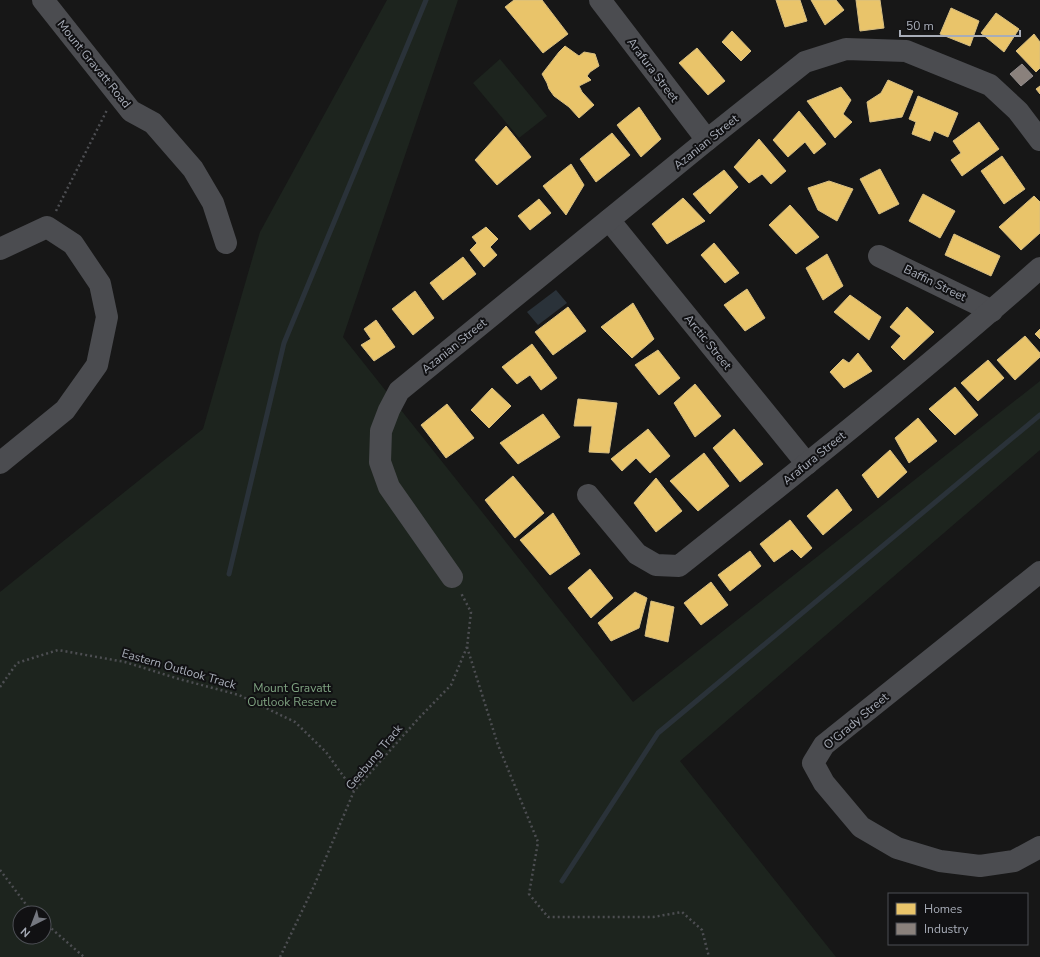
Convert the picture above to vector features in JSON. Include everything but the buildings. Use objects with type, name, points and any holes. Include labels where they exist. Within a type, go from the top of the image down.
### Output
[{"type":"street","name":"Mount Gravatt Road","points":[[43,0],[131,111],[153,123],[193,169],[213,203],[226,243]]},
{"type":"street","name":"Arafura Street","points":[[600,0],[707,140]]},
{"type":"street","name":"Azanian Street","points":[[452,576],[389,487],[380,462],[381,431],[389,410],[399,391],[805,62],[846,49],[906,51],[990,86],[1018,111],[1040,140]]},
{"type":"street","name":"Arctic Street","points":[[610,220],[807,464]]},
{"type":"street","points":[[0,249],[47,228],[72,244],[100,284],[107,317],[97,365],[65,410],[0,463]]},
{"type":"street","name":"Baffin Street","points":[[879,256],[992,311]]},
{"type":"street","name":"Arafura Street","points":[[588,495],[637,554],[656,565],[679,566],[807,464],[992,311],[1040,268]]},
{"type":"street","name":"O'Grady Street","points":[[1040,572],[824,745],[813,763],[824,783],[861,827],[897,848],[940,861],[980,866],[1014,861],[1040,847]]},
{"type":"path","points":[[47,228],[116,92]]},
{"type":"path","name":"Geebung Track","points":[[280,957],[314,886],[354,791],[418,719],[451,685],[467,647],[471,612],[452,576]]},
{"type":"path","points":[[467,647],[498,745],[538,842],[529,894],[548,916],[653,917],[682,912],[702,930],[709,957]]},
{"type":"path","name":"Eastern Outlook Track","points":[[0,687],[17,663],[58,650],[125,662],[239,695],[295,722],[326,752],[354,791]]},
{"type":"path","points":[[0,870],[26,905]]},
{"type":"path","points":[[52,929],[84,957]]},
{"type":"green space","name":"Mount Gravatt Outlook Reserve","points":[[387,0],[458,0],[343,337],[633,702],[1040,381],[1040,450],[680,761],[836,957],[0,957],[0,592],[203,429],[260,232]]},
{"type":"green space","points":[[500,59],[547,116],[519,138],[473,83]]},
{"type":"shaded area","points":[[556,290],[567,303],[538,325],[527,312]]},
{"type":"waterway","points":[[229,574],[284,343],[426,0]]},
{"type":"waterway","points":[[562,881],[658,733],[1040,415]]}]
